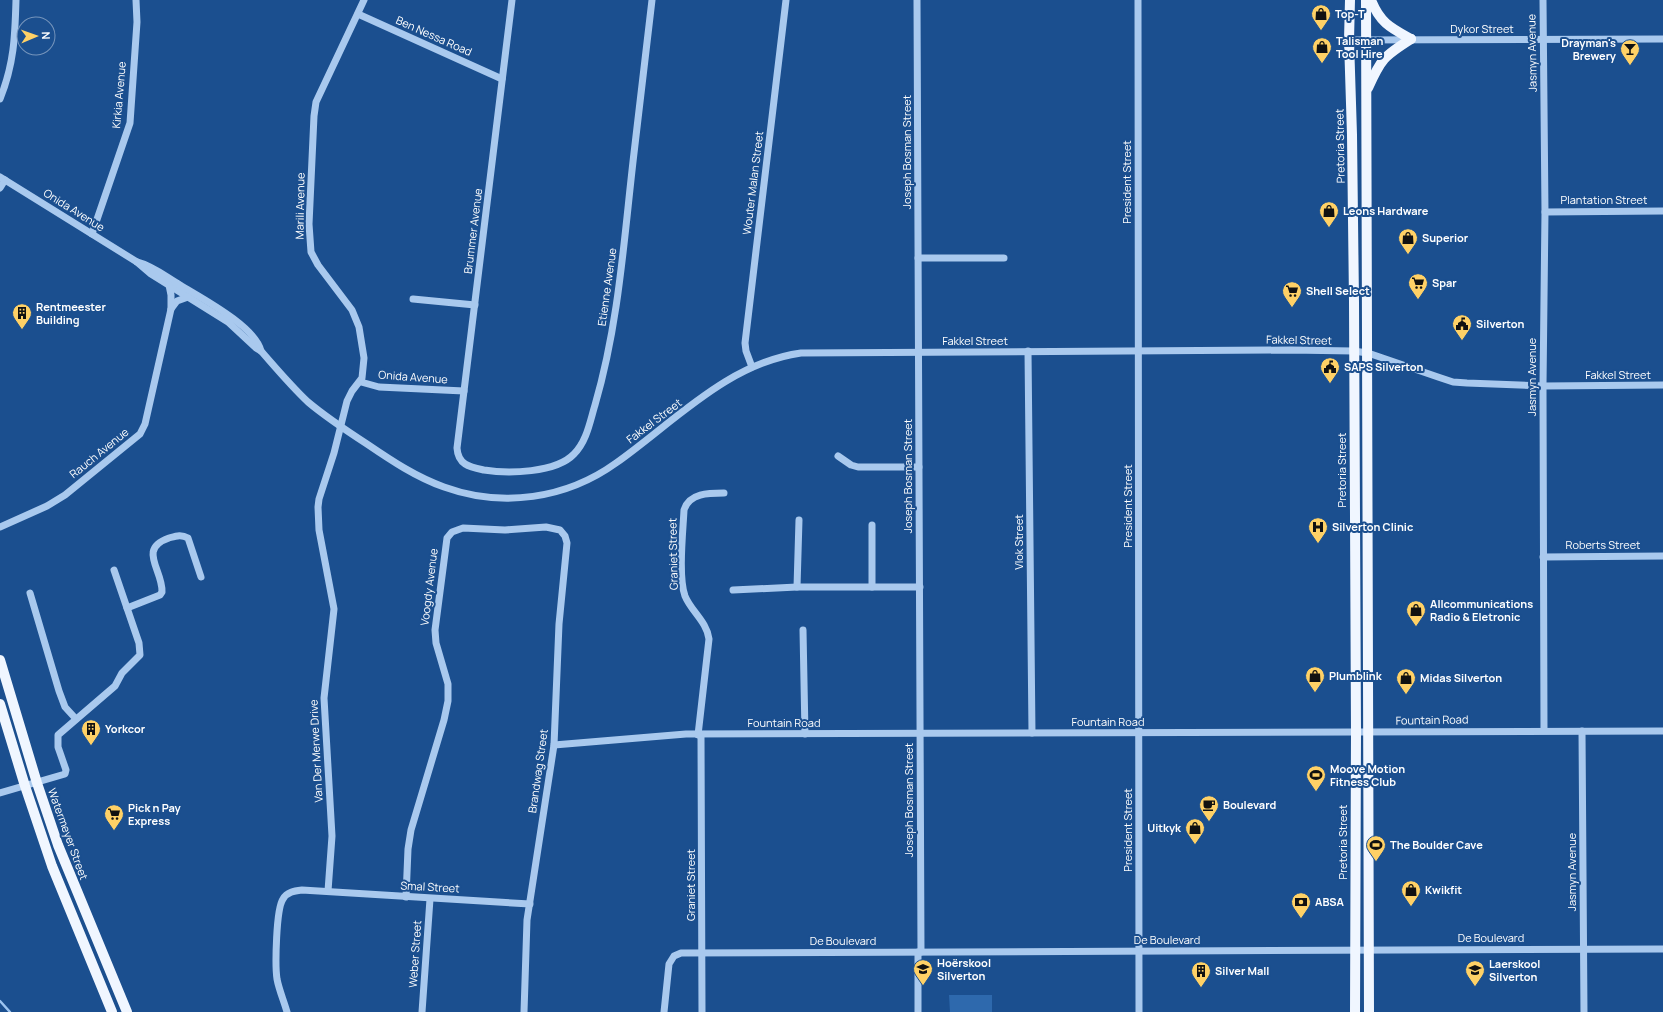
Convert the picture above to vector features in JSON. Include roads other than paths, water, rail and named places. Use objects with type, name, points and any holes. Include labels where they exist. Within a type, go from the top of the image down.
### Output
[{"type":"main road","name":"Pretoria Street","points":[[1350,0],[1349,40],[1352,135],[1356,732],[1355,1012]]},
{"type":"main road","points":[[1366,0],[1369,1012]]},
{"type":"main road","points":[[1371,0],[1377,15],[1382,21],[1394,30],[1411,39]]},
{"type":"main road","points":[[1366,92],[1381,62],[1393,50],[1411,39]]},
{"type":"main road","name":"Watermeyer Street","points":[[0,660],[37,783],[73,884],[127,1012]]},
{"type":"main road","points":[[0,704],[25,786],[52,866],[112,1012]]},
{"type":"street","points":[[0,99],[7,82],[13,60],[16,0]]},
{"type":"street","name":"Kirkia Avenue","points":[[92,234],[130,123],[137,22],[136,0]]},
{"type":"street","name":"Marili Avenue","points":[[340,426],[350,394],[360,382],[364,354],[357,322],[350,305],[314,259],[310,246],[309,224],[313,123],[316,102],[364,0]]},
{"type":"street","name":"Brummer Avenue","points":[[462,463],[459,458],[457,448],[512,0]]},
{"type":"street","name":"Etienne Avenue","points":[[462,463],[472,467],[499,472],[522,472],[562,462],[574,454],[584,440],[603,378],[612,337],[652,0]]},
{"type":"street","name":"Wouter Malan Street","points":[[752,367],[746,351],[745,343],[786,0]]},
{"type":"street","name":"Joseph Bosman Street","points":[[917,0],[920,468],[918,1012]]},
{"type":"street","name":"President Street","points":[[1138,0],[1139,1012]]},
{"type":"street","name":"Jasmyn Avenue","points":[[1543,0],[1545,212],[1542,386],[1544,730]]},
{"type":"street","name":"Ben Nessa Road","points":[[358,14],[502,79]]},
{"type":"street","name":"Dykor Street","points":[[1349,40],[1663,39]]},
{"type":"street","points":[[0,188],[2,178]]},
{"type":"street","name":"Onida Avenue","points":[[2,178],[136,262],[155,269],[230,317],[251,334],[258,342],[261,351]]},
{"type":"street","name":"Plantation Street","points":[[1545,212],[1663,211]]},
{"type":"street","points":[[918,258],[1004,258]]},
{"type":"street","name":"Onida Avenue","points":[[136,262],[143,269],[169,286],[228,322],[261,351],[306,399],[340,426]]},
{"type":"street","name":"Rauch Avenue","points":[[0,527],[58,500],[137,437],[145,424],[171,309],[171,295],[169,286]]},
{"type":"street","points":[[171,309],[177,301],[188,297]]},
{"type":"street","points":[[413,299],[475,305]]},
{"type":"street","name":"Vlok Street","points":[[1028,351],[1032,733]]},
{"type":"street","name":"Fakkel Street","points":[[340,426],[397,464],[443,486],[467,494],[483,497],[508,498],[535,496],[572,487],[602,473],[716,388],[736,375],[752,367],[779,358],[802,353],[1354,351],[1368,353],[1453,382],[1482,385],[1542,386],[1663,385]]},
{"type":"street","name":"Onida Avenue","points":[[360,382],[379,387],[464,391]]},
{"type":"street","name":"Van Der Merwe Drive","points":[[328,892],[332,836],[324,698],[334,609],[319,530],[318,507],[319,499],[334,453],[340,426]]},
{"type":"street","points":[[838,456],[858,468],[920,468]]},
{"type":"street","name":"Graniet Street","points":[[702,1012],[700,734],[709,639],[706,630],[688,603],[684,594],[682,573],[684,510],[686,504],[695,497],[708,493],[724,493]]},
{"type":"street","points":[[797,588],[799,520]]},
{"type":"street","points":[[872,524],[872,587]]},
{"type":"street","name":"Voogdy Avenue","points":[[406,897],[408,849],[411,830],[444,720],[448,701],[448,684],[436,643],[435,630],[447,538],[452,532],[462,528],[505,530],[546,527],[558,529],[564,533]]},
{"type":"street","name":"Brandwag Street","points":[[524,1012],[527,920],[554,745],[559,628],[567,549],[567,541],[564,533]]},
{"type":"street","points":[[127,608],[160,595],[162,592],[153,551],[156,544],[162,541],[179,536],[188,538],[191,543],[201,577]]},
{"type":"street","name":"Roberts Street","points":[[1543,557],[1663,556]]},
{"type":"street","points":[[0,794],[65,774],[66,770],[58,747],[58,735],[116,686],[122,673],[140,655],[141,649],[114,570]]},
{"type":"street","points":[[733,590],[920,587]]},
{"type":"street","points":[[30,593],[59,691],[65,707],[76,719]]},
{"type":"street","points":[[803,630],[805,734]]},
{"type":"street","name":"Fountain Road","points":[[554,745],[700,734],[1544,730],[1663,731]]},
{"type":"street","name":"Jasmyn Avenue","points":[[1582,731],[1584,1012]]},
{"type":"street","points":[[287,1012],[279,988],[276,970],[281,902],[288,894],[296,890],[328,892]]},
{"type":"street","name":"Smal Street","points":[[328,892],[530,904]]},
{"type":"street","name":"Weber Street","points":[[422,1012],[430,899]]},
{"type":"street","name":"De Boulevard","points":[[664,1012],[669,966],[672,959],[681,953],[1663,949]]},
{"type":"waterway","points":[[0,1001],[10,1012]]},
{"type":"place","name":"Top-T","points":[[1321,31]]},
{"type":"place","name":"Talisman Tool Hire","points":[[1322,64]]},
{"type":"place","name":"Drayman's Brewery","points":[[1630,66]]},
{"type":"place","name":"Leons Hardware","points":[[1329,228]]},
{"type":"place","name":"Superior","points":[[1408,255]]},
{"type":"place","name":"Spar","points":[[1418,300]]},
{"type":"place","name":"Shell Select","points":[[1292,308]]},
{"type":"place","name":"Rentmeester Building","points":[[22,330]]},
{"type":"place","name":"Silverton","points":[[1462,341]]},
{"type":"place","name":"SAPS Silverton","points":[[1330,384]]},
{"type":"place","name":"Silverton Clinic","points":[[1318,544]]},
{"type":"place","name":"Allcommunications Radio & Eletronic","points":[[1416,627]]},
{"type":"place","name":"Plumblink","points":[[1315,693]]},
{"type":"place","name":"Midas Silverton","points":[[1406,695]]},
{"type":"place","name":"Yorkcor","points":[[91,746]]},
{"type":"place","name":"Moove Motion Fitness Club","points":[[1316,792]]},
{"type":"place","name":"Boulevard","points":[[1209,822]]},
{"type":"place","name":"Pick n Pay Express","points":[[114,831]]},
{"type":"place","name":"Uitkyk","points":[[1195,845]]},
{"type":"place","name":"The Boulder Cave","points":[[1376,862]]},
{"type":"place","name":"Kwikfit","points":[[1411,907]]},
{"type":"place","name":"ABSA","points":[[1301,919]]},
{"type":"place","name":"Hoërskool Silverton","points":[[923,986]]},
{"type":"place","name":"Laerskool Silverton","points":[[1475,987]]},
{"type":"place","name":"Silver Mall","points":[[1201,988]]}]
